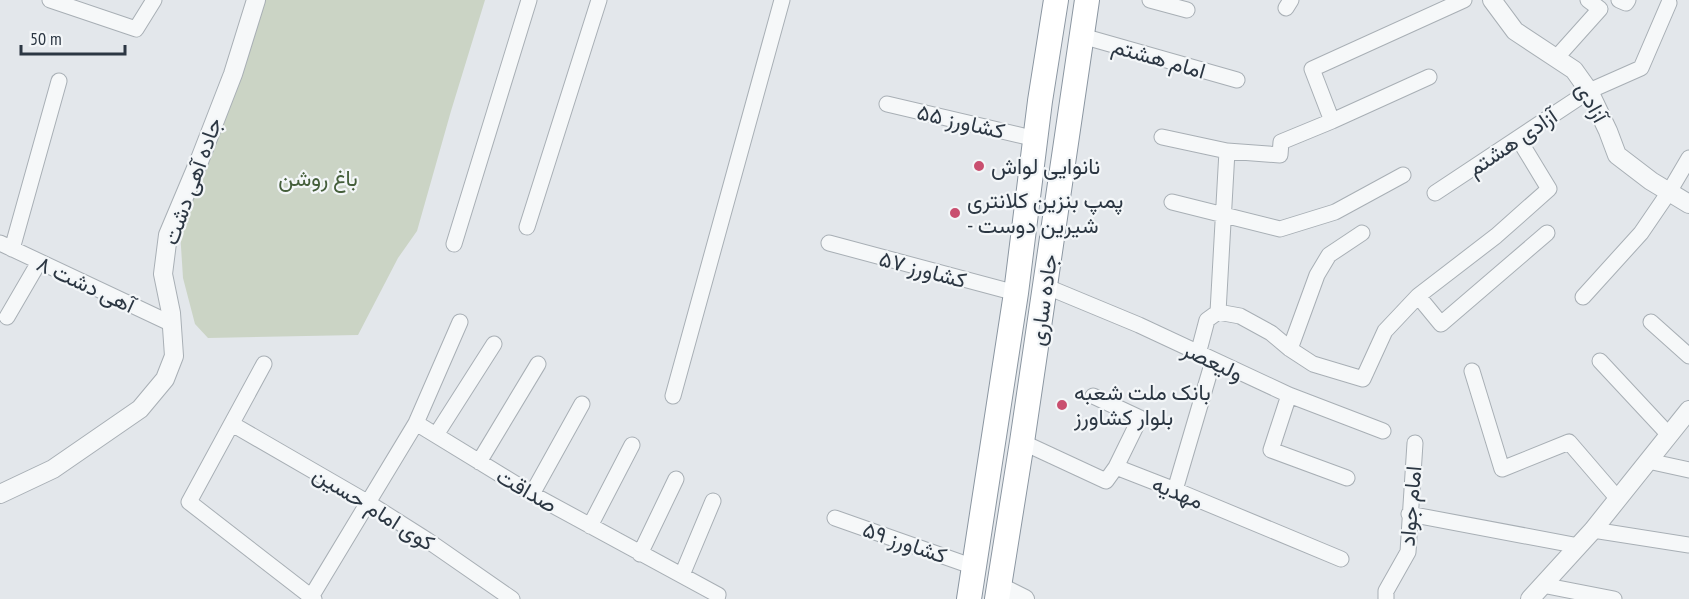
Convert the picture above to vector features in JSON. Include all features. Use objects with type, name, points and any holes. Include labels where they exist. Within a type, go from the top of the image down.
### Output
[{"type":"highway","name":"جاده ساری","points":[[969,599],[1016,293],[1035,139],[1056,0]]},
{"type":"highway","name":"جاده ساری","points":[[998,592],[1087,0]]},
{"type":"street","points":[[50,0],[136,29],[154,0]]},
{"type":"street","name":"جاده آهی دشت","points":[[0,494],[53,469],[140,409],[165,379],[174,356],[172,324],[163,274],[168,235],[233,74],[256,0]]},
{"type":"street","points":[[454,244],[529,0]]},
{"type":"street","points":[[526,227],[599,0]]},
{"type":"street","points":[[673,396],[782,0]]},
{"type":"street","points":[[1150,0],[1187,10]]},
{"type":"street","points":[[1332,121],[1312,69],[1464,0]]},
{"type":"street","name":"آزادی","points":[[1492,0],[1515,31],[1574,70],[1589,91],[1617,155],[1689,204]]},
{"type":"street","points":[[1619,0],[1626,3],[1628,0]]},
{"type":"street","points":[[1557,57],[1598,3]]},
{"type":"street","name":"آزادی هشتم","points":[[1435,193],[1589,91],[1641,68],[1669,3]]},
{"type":"street","name":"امام هشتم","points":[[1082,36],[1237,80]]},
{"type":"street","points":[[1162,137],[1227,151],[1280,155],[1281,141],[1332,121],[1429,77]]},
{"type":"street","points":[[6,246],[59,81]]},
{"type":"street","name":"کشاورز ۵۵","points":[[887,104],[1035,139]]},
{"type":"street","points":[[1198,354],[1207,320],[1218,312],[1240,316],[1271,333],[1313,364],[1363,379],[1385,331],[1418,296],[1496,236],[1549,189],[1518,138]]},
{"type":"street","points":[[1218,312],[1227,151]]},
{"type":"street","points":[[1583,297],[1641,233],[1689,158]]},
{"type":"street","points":[[1172,202],[1280,229],[1335,212],[1403,175]]},
{"type":"street","points":[[1290,349],[1317,275],[1329,255],[1362,233]]},
{"type":"street","points":[[1418,296],[1441,324],[1547,233]]},
{"type":"street","name":"کشاورز ۵۷","points":[[829,243],[1016,293]]},
{"type":"street","name":"آهی دشت ۸","points":[[6,246],[172,324]]},
{"type":"street","points":[[7,316],[39,262]]},
{"type":"street","name":"ولیعصر","points":[[1045,286],[1139,325],[1289,395],[1383,431]]},
{"type":"street","points":[[264,364],[189,502],[312,598],[416,423],[460,322]]},
{"type":"street","points":[[1651,322],[1689,356]]},
{"type":"street","points":[[436,435],[494,344]]},
{"type":"street","points":[[1175,490],[1213,361]]},
{"type":"street","points":[[1599,361],[1669,435]]},
{"type":"street","points":[[479,462],[538,364]]},
{"type":"street","points":[[1472,371],[1502,469],[1569,442],[1618,499]]},
{"type":"street","points":[[1289,395],[1271,450],[1347,478]]},
{"type":"street","points":[[1022,442],[1106,481],[1116,467],[1140,418],[1094,396]]},
{"type":"street","points":[[532,494],[582,404]]},
{"type":"street","points":[[1530,599],[1593,530],[1689,410]]},
{"type":"street","name":"صداقت","points":[[416,423],[532,494],[718,595],[717,599]]},
{"type":"street","name":"کوی امام حسین","points":[[232,424],[367,502],[512,599]]},
{"type":"street","name":"امام جواد","points":[[1386,599],[1386,591],[1408,552],[1414,443]]},
{"type":"street","points":[[590,526],[632,445]]},
{"type":"street","points":[[1648,461],[1689,470]]},
{"type":"street","name":"مهدیه","points":[[1116,467],[1341,559]]},
{"type":"street","points":[[640,554],[676,479]]},
{"type":"street","points":[[682,575],[713,501]]},
{"type":"street","points":[[1410,514],[1579,546]]},
{"type":"street","name":"کشاورز ۵۹","points":[[835,518],[974,567]]},
{"type":"street","points":[[1593,530],[1689,544]]},
{"type":"street","points":[[1542,585],[1614,599]]},
{"type":"street","points":[[998,592],[1026,599]]},
{"type":"green space","name":"باغ روشن","points":[[265,0],[485,0],[417,231],[398,258],[358,335],[208,338],[195,324],[183,278],[180,231],[240,77]]},
{"type":"place","name":"نانوایی لواش","points":[[979,166]]},
{"type":"place","name":"پمپ بنزین کلانتری - شیرین دوست","points":[[955,213]]},
{"type":"place","name":"بانک ملت شعبه بلوار کشاورز","points":[[1062,405]]}]
